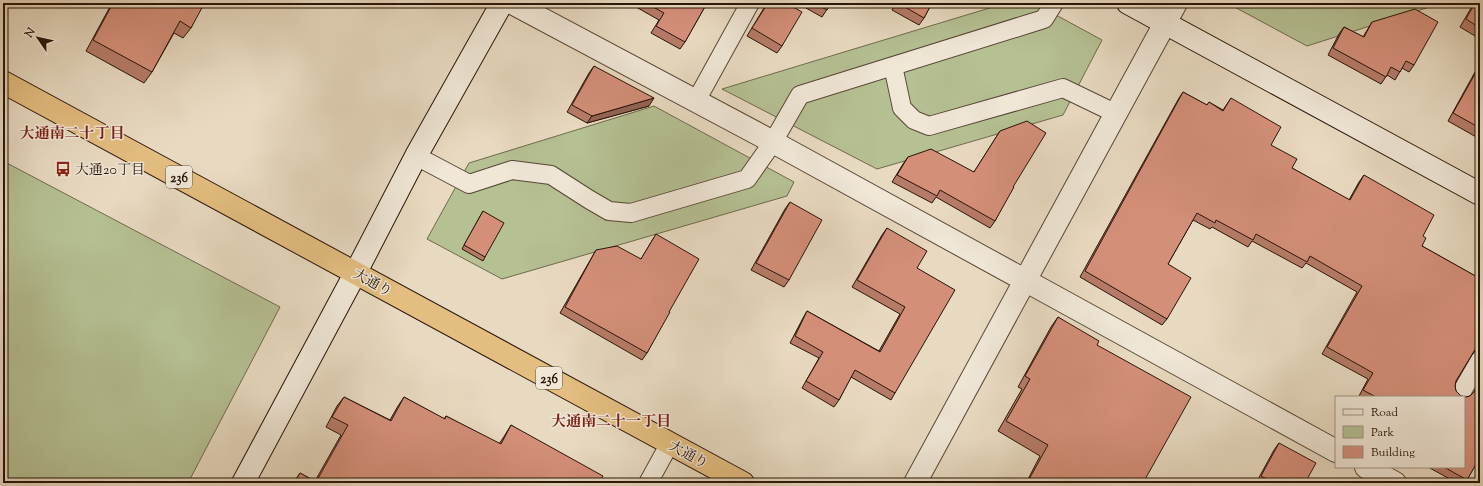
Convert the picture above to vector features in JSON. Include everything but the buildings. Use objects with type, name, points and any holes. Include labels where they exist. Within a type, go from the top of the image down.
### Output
[{"type":"highway","name":"大通り","points":[[3,82],[743,483]]},
{"type":"street","points":[[243,483],[356,272],[416,156],[502,3]]},
{"type":"street","points":[[512,3],[773,142],[1335,450]]},
{"type":"street","points":[[1128,3],[1480,194]]},
{"type":"street","points":[[914,483],[1026,281],[1176,3]]},
{"type":"street","points":[[1368,468],[1395,483]]},
{"type":"lane","points":[[696,101],[750,3]]},
{"type":"lane","points":[[416,156],[469,184],[512,170],[551,175],[609,211],[631,213],[748,179],[773,142],[800,95],[1044,19],[1054,3]]},
{"type":"lane","points":[[893,66],[902,108],[914,120],[929,126],[1063,88],[1117,114]]},
{"type":"lane","points":[[1461,393],[1480,360]]},
{"type":"lane","points":[[648,483],[670,443]]},
{"type":"green space","points":[[1006,3],[1034,3],[1102,40],[1063,115],[877,169],[722,89]]},
{"type":"green space","points":[[1227,3],[1442,3],[1307,46]]},
{"type":"green space","points":[[654,106],[794,182],[787,196],[502,279],[427,239],[469,163]]},
{"type":"green space","points":[[3,161],[280,307],[188,483],[3,483]]},
{"type":"place","name":"大通20丁目","points":[[63,169]]},
{"type":"district","name":"大通南二十丁目","points":[[72,133]]},
{"type":"district","name":"大通南二十一丁目","points":[[611,421]]}]
